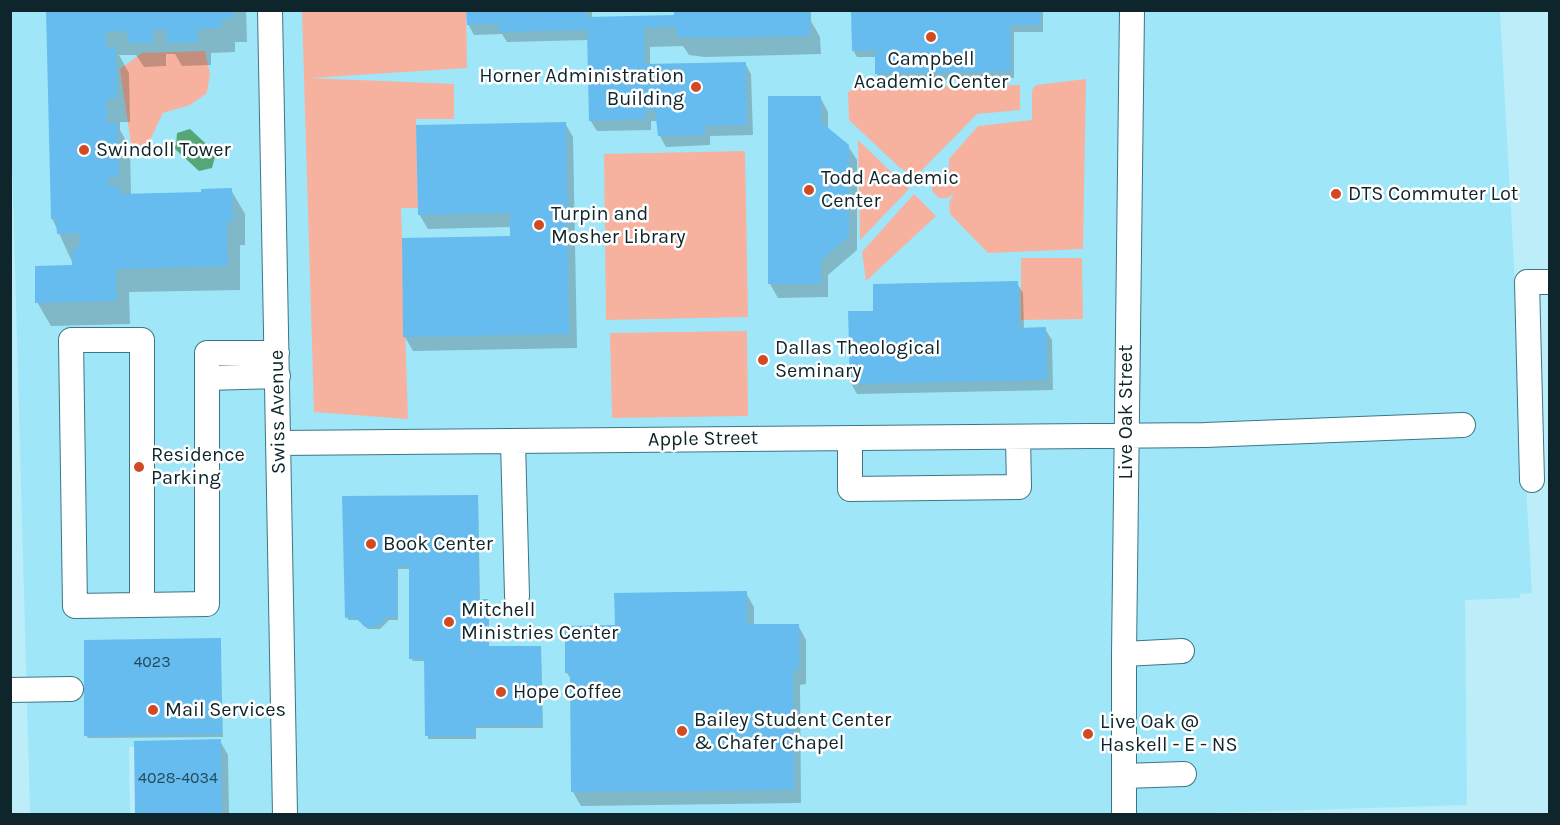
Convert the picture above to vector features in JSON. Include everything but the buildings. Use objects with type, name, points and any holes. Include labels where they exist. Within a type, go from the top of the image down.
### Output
[{"type":"street","name":"Swiss Avenue","points":[[270,10],[285,814]]},
{"type":"street","name":"Live Oak Street","points":[[1125,814],[1124,654],[1132,10]]},
{"type":"street","points":[[1532,480],[1527,282],[1550,282]]},
{"type":"street","points":[[142,605],[142,340],[71,340],[75,606],[142,605],[207,604],[207,354],[277,364]]},
{"type":"street","points":[[207,378],[277,364]]},
{"type":"street","name":"Apple Street","points":[[279,443],[1126,436],[1462,425]]},
{"type":"street","points":[[850,438],[850,489],[1019,487],[1018,436]]},
{"type":"street","points":[[513,441],[517,596]]},
{"type":"street","points":[[1124,654],[1182,651]]},
{"type":"street","points":[[10,690],[71,689]]},
{"type":"street","points":[[1124,776],[1184,774]]},
{"type":"shaded area","name":"Dallas Theological Seminary","points":[[10,11],[1500,11],[1532,593],[1520,594],[1520,598],[1465,600],[1467,805],[1182,814],[217,814],[215,744],[129,747],[130,814],[30,814]]},
{"type":"shaded area","points":[[302,11],[466,11],[467,68],[310,78],[454,84],[454,119],[416,119],[418,208],[401,208],[408,419],[314,412]]},
{"type":"shaded area","points":[[205,51],[210,74],[207,93],[190,105],[163,113],[147,146],[131,144],[120,69],[142,53]]},
{"type":"shaded area","points":[[1086,79],[1083,249],[988,253],[950,214],[949,203],[954,193],[948,198],[939,198],[932,191],[932,182],[939,175],[948,175],[955,182],[956,187],[957,180],[949,172],[949,159],[978,126],[1032,120],[1032,90],[1036,85]]},
{"type":"shaded area","points":[[1020,85],[1020,110],[977,114],[915,177],[899,167],[849,120],[848,92],[856,88]]},
{"type":"shaded area","points":[[190,129],[216,153],[212,168],[199,171],[174,148],[177,133]]},
{"type":"shaded area","points":[[858,140],[909,189],[860,240]]},
{"type":"shaded area","points":[[745,151],[748,317],[606,320],[604,154]]},
{"type":"shaded area","points":[[914,194],[936,216],[866,281],[862,252]]},
{"type":"shaded area","points":[[1021,258],[1082,258],[1083,319],[1021,320]]},
{"type":"shaded area","points":[[747,331],[748,416],[612,418],[610,333]]},
{"type":"place","name":"Campbell Academic Center","points":[[931,37]]},
{"type":"place","name":"Horner Administration Building","points":[[696,87]]},
{"type":"place","name":"Swindoll Tower","points":[[84,150]]},
{"type":"place","name":"Todd Academic Center","points":[[809,190]]},
{"type":"place","name":"DTS Commuter Lot","points":[[1336,194]]},
{"type":"place","name":"Turpin and Mosher Library","points":[[539,225]]},
{"type":"place","name":"Dallas Theological Seminary","points":[[763,360]]},
{"type":"place","name":"Residence Parking","points":[[139,467]]},
{"type":"place","name":"Book Center","points":[[371,544]]},
{"type":"place","name":"Mitchell Ministries Center","points":[[449,622]]},
{"type":"place","name":"Hope Coffee","points":[[501,692]]},
{"type":"place","name":"Mail Services","points":[[153,710]]},
{"type":"place","name":"Bailey Student Center & Chafer Chapel","points":[[682,731]]},
{"type":"place","name":"Live Oak @ Haskell - E - NS","points":[[1088,734]]}]
